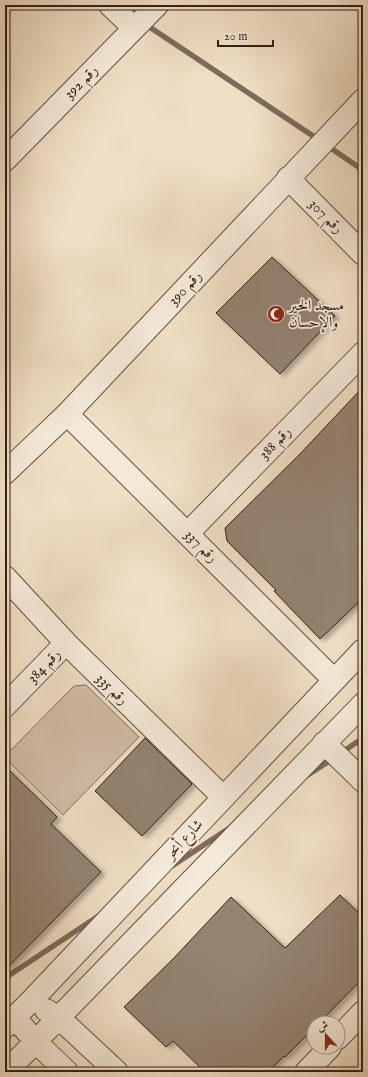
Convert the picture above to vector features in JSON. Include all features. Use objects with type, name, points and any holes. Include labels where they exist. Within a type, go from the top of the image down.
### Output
[{"type":"street","points":[[110,5],[134,28]]},
{"type":"street","name":"رقم 392","points":[[5,160],[157,5]]},
{"type":"street","name":"رقم 390","points":[[5,473],[67,414],[363,100]]},
{"type":"street","name":"رقم 307","points":[[288,178],[363,254]]},
{"type":"street","name":"رقم 388","points":[[188,533],[363,353]]},
{"type":"street","name":"رقم 337","points":[[67,414],[334,680]]},
{"type":"street","name":"رقم 335","points":[[5,577],[66,643],[223,797]]},
{"type":"street","name":"رقم 384","points":[[5,706],[66,643]]},
{"type":"street","name":"شارع أبحر","points":[[10,1022],[363,650]]},
{"type":"street","points":[[6,1072],[363,704]]},
{"type":"street","points":[[324,743],[363,781]]},
{"type":"street","points":[[31,1001],[58,1017],[117,1072]]},
{"type":"street","points":[[346,1030],[363,1012]]},
{"type":"street","points":[[10,1022],[36,1042],[67,1072]]},
{"type":"street","points":[[306,1072],[322,1055]]},
{"type":"shaded area","points":[[86,685],[139,737],[63,815],[5,758],[5,756],[74,686]]},
{"type":"building","name":"مسجد الخير والإحسان","points":[[272,257],[335,316],[280,374],[216,313]]},
{"type":"building","points":[[363,387],[363,598],[320,639],[274,591],[276,590],[227,541],[225,528],[299,455]]},
{"type":"building","points":[[145,738],[192,784],[142,836],[95,791]]},
{"type":"building","points":[[5,766],[57,817],[51,824],[101,872],[5,970]]},
{"type":"building","points":[[340,895],[363,917],[363,978],[327,1015],[306,1015],[306,1036],[268,1072],[205,1072],[173,1041],[166,1047],[124,1007],[173,959],[231,897],[285,948]]},
{"type":"waterway","points":[[145,24],[319,140]]},
{"type":"waterway","points":[[326,145],[363,170]]},
{"type":"waterway","points":[[341,753],[363,738]]},
{"type":"waterway","points":[[306,776],[334,758]]},
{"type":"waterway","points":[[172,866],[231,827]]},
{"type":"waterway","points":[[5,978],[100,915]]},
{"type":"place","name":"مسجد الخير والإحسان","points":[[276,314]]}]
